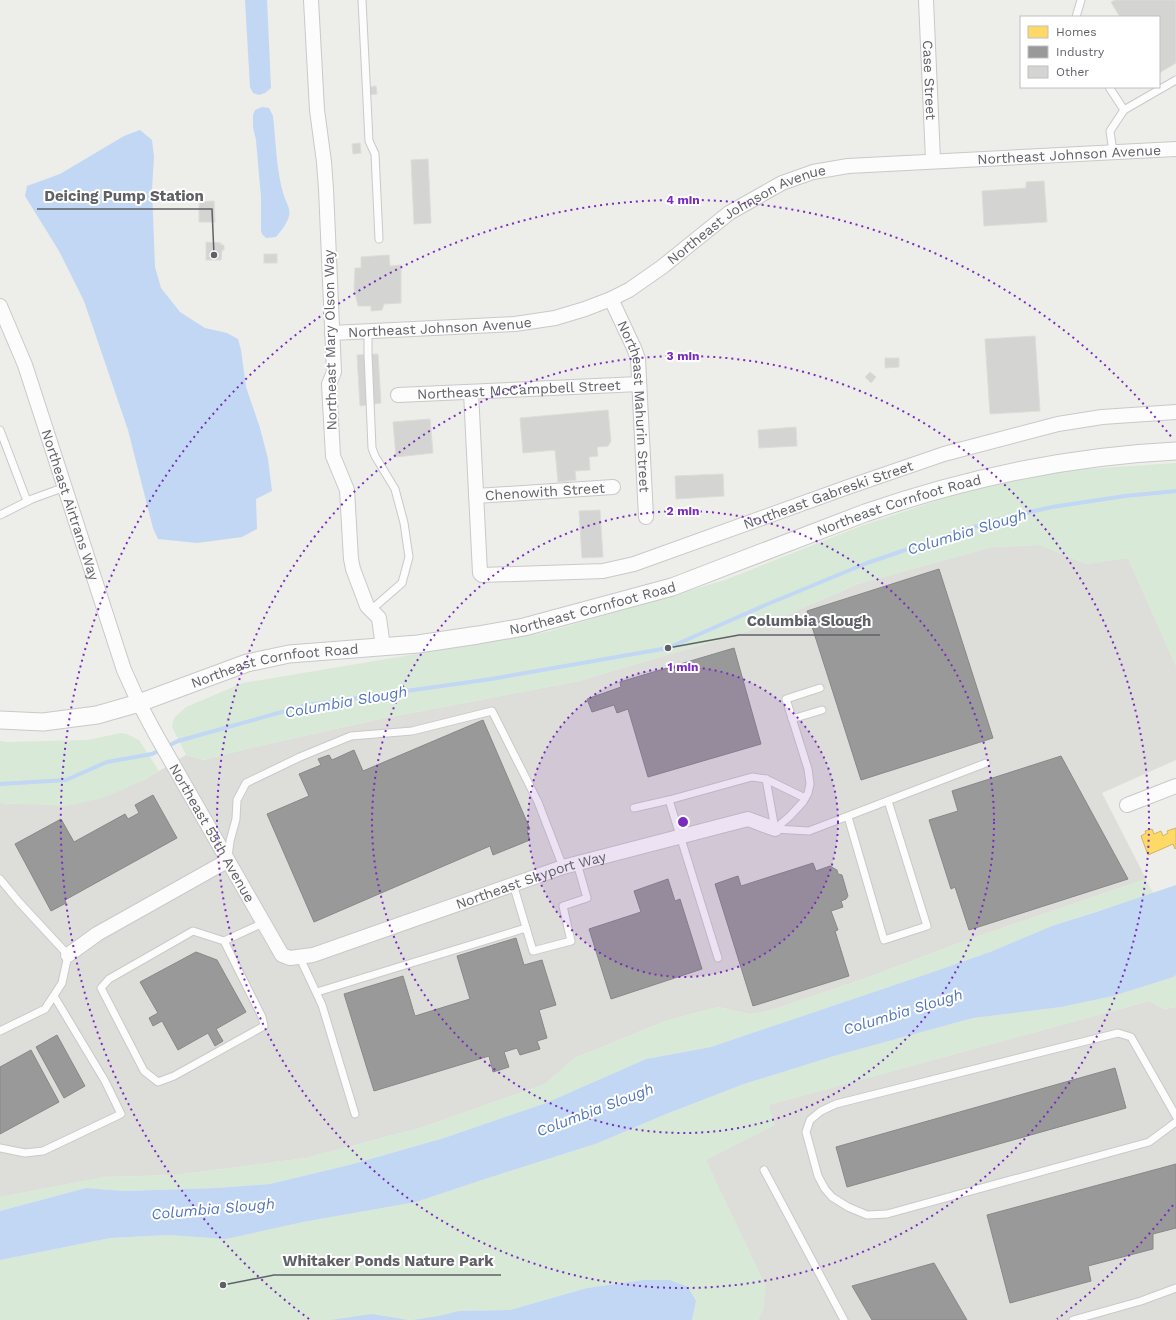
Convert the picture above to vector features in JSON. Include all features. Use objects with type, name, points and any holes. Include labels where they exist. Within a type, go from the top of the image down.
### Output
[{"type":"street","name":"Northeast Mary Olson Way","points":[[311,0],[317,110],[324,162],[334,372],[329,384],[333,456],[347,490],[351,559],[353,569],[368,606],[379,618],[383,647]]},
{"type":"street","name":"Case Street","points":[[926,0],[933,160]]},
{"type":"street","name":"Northeast Johnson Avenue","points":[[332,332],[515,324],[555,318],[585,309],[629,290],[662,267],[729,213],[782,183],[813,172],[848,166],[933,160],[1176,149]]},
{"type":"street","name":"Northeast Mahurin Street","points":[[611,299],[638,359],[646,517]]},
{"type":"street","name":"Northeast Airtrans Way","points":[[0,306],[25,365],[124,670],[138,703]]},
{"type":"street","name":"Northeast McCampbell Street","points":[[398,396],[639,384]]},
{"type":"street","points":[[471,392],[476,496]]},
{"type":"street","name":"Northeast Gabreski Street","points":[[476,496],[480,573],[482,575],[603,570],[634,564],[944,454],[1058,424],[1102,417],[1176,412]]},
{"type":"street","name":"Northeast Cornfoot Road","points":[[0,720],[31,722],[56,721],[97,715],[138,703],[223,671],[267,658],[289,654],[383,647],[500,632],[634,598],[694,579],[895,503],[990,476],[1076,460],[1127,454],[1176,451]]},
{"type":"street","name":"Chenowith Street","points":[[476,496],[613,487]]},
{"type":"street","name":"Northeast 55th Avenue","points":[[138,703],[278,950],[282,955],[295,958]]},
{"type":"street","points":[[1127,805],[1176,786]]},
{"type":"street","name":"Northeast Skyport Way","points":[[295,958],[313,955],[570,865],[748,819],[775,829]]},
{"type":"street","points":[[68,955],[96,934],[227,861]]},
{"type":"lane","points":[[362,0],[369,141],[375,154],[379,239]]},
{"type":"lane","points":[[1076,16],[1081,0]]},
{"type":"lane","points":[[1113,152],[1110,131],[1124,110],[1176,80]]},
{"type":"lane","points":[[1110,88],[1124,110]]},
{"type":"lane","points":[[368,331],[372,448],[375,456],[395,489],[404,523],[409,557],[402,583],[371,610]]},
{"type":"lane","points":[[0,430],[27,501]]},
{"type":"lane","points":[[0,515],[27,501],[65,487]]},
{"type":"lane","points":[[775,829],[790,816],[805,798],[810,784],[808,770],[786,699],[820,688]]},
{"type":"lane","points":[[792,719],[822,710]]},
{"type":"lane","points":[[227,861],[230,841],[236,819],[238,800],[246,783],[300,757],[351,736],[412,731],[492,711],[587,898],[563,906],[571,941],[533,951],[513,884]]},
{"type":"lane","points":[[775,829],[809,832],[986,763]]},
{"type":"lane","points":[[634,808],[752,777],[766,779],[805,798]]},
{"type":"lane","points":[[766,779],[775,829]]},
{"type":"lane","points":[[669,800],[718,958]]},
{"type":"lane","points":[[848,817],[884,940],[927,926],[888,801]]},
{"type":"lane","points":[[0,879],[68,955],[62,983],[45,1009],[0,1031]]},
{"type":"lane","points":[[224,941],[262,1017],[264,1026],[174,1076],[158,1082],[144,1071],[101,988],[109,979],[193,931],[224,941],[263,923]]},
{"type":"lane","points":[[317,992],[526,928]]},
{"type":"lane","points":[[295,958],[317,992],[355,1114]]},
{"type":"lane","points":[[0,1148],[25,1153],[43,1151],[121,1114],[105,1081],[54,996]]},
{"type":"lane","points":[[1176,1116],[1131,1037],[1118,1033],[836,1104],[821,1111],[810,1120],[806,1132],[818,1176],[825,1189],[832,1197],[848,1207],[867,1215],[887,1214],[1148,1142],[1176,1122]]},
{"type":"lane","points":[[764,1170],[845,1320]]},
{"type":"lane","points":[[1073,1320],[1141,1301],[1176,1288]]},
{"type":"shaded area","points":[[1040,545],[1086,564],[1128,558],[1176,666],[1176,760],[1102,793],[1146,879],[961,942],[872,976],[768,1011],[750,1014],[718,1007],[665,1021],[575,1058],[545,1084],[423,1127],[306,1158],[175,1175],[105,1177],[0,1197],[0,803],[13,804],[144,780],[186,755],[204,760],[380,719],[579,681],[752,630],[858,584],[992,547]]},
{"type":"shaded area","points":[[1149,1001],[1164,1009],[1176,1007],[1176,1320],[758,1320],[764,1307],[705,1160],[774,1125],[768,1105]]},
{"type":"green space","points":[[1176,463],[1176,666],[1128,558],[1086,564],[1040,545],[992,547],[858,584],[752,630],[579,681],[380,719],[204,760],[186,755],[172,727],[174,718],[186,707],[243,683],[547,632],[725,580],[861,526],[966,491],[1070,470]]},
{"type":"green space","points":[[121,733],[127,734],[139,740],[159,771],[144,780],[103,798],[66,806],[0,803],[0,741],[88,740]]},
{"type":"green space","points":[[1146,879],[1153,893],[1052,926],[990,952],[933,972],[711,1047],[646,1059],[546,1103],[444,1138],[353,1164],[270,1184],[217,1188],[124,1191],[86,1188],[0,1211],[0,1197],[105,1177],[175,1175],[306,1158],[423,1127],[545,1084],[575,1058],[665,1021],[718,1007],[750,1014],[768,1011],[872,976],[961,942]]},
{"type":"green space","points":[[1176,975],[1176,1007],[1164,1009],[1149,1001],[769,1105],[775,1125],[706,1160],[766,1286],[764,1307],[758,1320],[692,1320],[696,1301],[670,1280],[643,1280],[587,1288],[510,1310],[459,1311],[464,1320],[0,1320],[0,1260],[110,1238],[168,1235],[226,1239],[303,1222],[416,1202],[598,1143],[666,1114],[744,1084],[834,1056],[973,1018],[1061,1007],[1113,996]]},
{"type":"water","points":[[245,0],[267,0],[271,88],[265,93],[259,95],[253,93],[250,87]]},
{"type":"water","points":[[262,107],[269,108],[273,116],[279,176],[289,208],[288,219],[282,230],[276,237],[266,238],[262,234],[261,230],[261,197],[256,140],[253,127],[253,115],[255,110]]},
{"type":"water","points":[[140,130],[152,140],[154,157],[152,189],[155,267],[161,288],[180,312],[205,328],[227,333],[238,339],[241,350],[246,387],[260,428],[268,459],[272,491],[256,499],[257,529],[242,537],[197,543],[158,539],[153,528],[128,430],[84,301],[59,251],[25,196],[27,186],[60,174],[124,136]]},
{"type":"water","points":[[1176,885],[1176,975],[1173,977],[1113,996],[1061,1007],[973,1018],[834,1056],[744,1084],[666,1114],[598,1143],[416,1202],[303,1222],[226,1239],[168,1235],[110,1238],[0,1260],[0,1211],[86,1188],[124,1191],[217,1188],[270,1184],[353,1164],[444,1138],[546,1103],[646,1059],[711,1047],[933,972],[990,952],[1052,926]]},
{"type":"water","points":[[643,1280],[670,1280],[688,1287],[696,1301],[692,1320],[413,1320],[459,1311],[510,1310],[587,1288]]},
{"type":"water","points":[[372,1314],[408,1320],[331,1320]]},
{"type":"building: Homes","points":[[1176,828],[1175,849],[1173,844],[1148,855],[1141,836],[1146,833],[1145,831],[1152,829],[1154,834],[1161,831],[1163,836],[1168,833],[1167,831]]},
{"type":"building: Industry","points":[[939,569],[993,738],[861,780],[807,611]]},
{"type":"building: Industry","points":[[734,648],[761,744],[648,777],[628,709],[617,713],[614,705],[592,712],[587,699],[621,687],[620,682]]},
{"type":"building: Industry","points":[[483,720],[530,829],[527,831],[530,840],[493,855],[490,846],[314,922],[267,814],[309,796],[299,774],[321,765],[318,759],[329,755],[332,760],[354,750],[363,771]]},
{"type":"building: Industry","points":[[1061,756],[1128,879],[969,930],[955,887],[951,889],[929,820],[958,811],[952,791]]},
{"type":"building: Industry","points":[[153,795],[177,838],[65,900],[66,903],[51,911],[15,844],[61,819],[74,842],[125,814],[128,819],[139,813],[135,805]]},
{"type":"building: Industry","points":[[813,863],[816,871],[830,866],[837,870],[838,874],[842,875],[848,896],[846,899],[841,901],[843,907],[831,911],[838,930],[835,931],[849,976],[753,1006],[715,884],[738,876],[741,886]]},
{"type":"building: Industry","points":[[668,879],[675,901],[680,899],[702,969],[611,999],[589,929],[641,912],[634,891]]},
{"type":"building: Industry","points":[[516,938],[524,965],[542,960],[556,1005],[539,1010],[547,1038],[537,1041],[540,1049],[520,1055],[517,1048],[504,1052],[509,1067],[493,1072],[489,1056],[374,1091],[344,994],[403,976],[415,1016],[470,999],[457,956]]},
{"type":"building: Industry","points":[[196,952],[217,960],[246,1012],[216,1029],[223,1041],[215,1046],[208,1033],[178,1050],[162,1021],[153,1026],[149,1018],[158,1013],[140,982]]},
{"type":"building: Industry","points":[[57,1035],[85,1086],[64,1098],[36,1047]]},
{"type":"building: Industry","points":[[31,1050],[59,1102],[0,1134],[0,1067]]},
{"type":"building: Industry","points":[[1115,1068],[1126,1108],[847,1187],[836,1147]]},
{"type":"building: Industry","points":[[1176,1164],[1176,1228],[1153,1234],[1153,1249],[1088,1266],[1091,1281],[1010,1303],[987,1215]]},
{"type":"building: Industry","points":[[934,1263],[967,1320],[872,1320],[852,1286]]},
{"type":"building: Other","points":[[1115,0],[1176,0],[1176,63],[1160,72],[1160,16],[1119,16],[1111,2]]},
{"type":"building: Other","points":[[376,86],[377,94],[366,95],[365,88]]},
{"type":"building: Other","points":[[360,143],[361,153],[353,154],[352,144]]},
{"type":"building: Other","points":[[428,159],[431,223],[414,224],[411,160]]},
{"type":"building: Other","points":[[1044,181],[1047,222],[984,226],[982,191],[1026,188],[1026,182]]},
{"type":"building: Other","points":[[214,201],[215,222],[199,222],[199,202]]},
{"type":"building: Other","points":[[206,242],[221,243],[221,245],[224,245],[221,260],[206,260]]},
{"type":"building: Other","points":[[264,254],[277,254],[277,263],[264,263]]},
{"type":"building: Other","points":[[389,255],[390,266],[401,265],[401,303],[384,304],[382,310],[371,311],[371,306],[358,306],[354,288],[355,268],[361,268],[361,257]]},
{"type":"building: Other","points":[[1035,336],[1040,411],[990,414],[985,339]]},
{"type":"building: Other","points":[[378,354],[381,403],[360,406],[357,355]]},
{"type":"building: Other","points":[[885,358],[899,358],[899,367],[885,368]]},
{"type":"building: Other","points":[[870,372],[876,377],[871,383],[865,377]]},
{"type":"building: Other","points":[[608,410],[611,441],[608,446],[597,447],[598,456],[589,457],[590,470],[575,471],[576,480],[558,482],[555,450],[523,453],[520,418]]},
{"type":"building: Other","points":[[430,419],[433,453],[396,457],[393,422]]},
{"type":"building: Other","points":[[796,427],[797,446],[759,448],[758,430]]},
{"type":"building: Other","points":[[723,474],[724,496],[676,499],[675,476]]},
{"type":"building: Other","points":[[600,510],[603,557],[582,558],[579,511]]},
{"type":"waterway","name":"Columbia Slough","points":[[0,784],[66,780],[107,762],[152,754],[178,741],[307,705],[491,679],[668,648],[763,606],[867,563],[1003,518],[1052,507],[1125,496],[1176,491]]},
{"type":"place","name":"Deicing Pump Station","points":[[214,255]]},
{"type":"place","name":"Columbia Slough","points":[[668,648]]},
{"type":"place","name":"Whitaker Ponds Nature Park","points":[[223,1285]]}]
